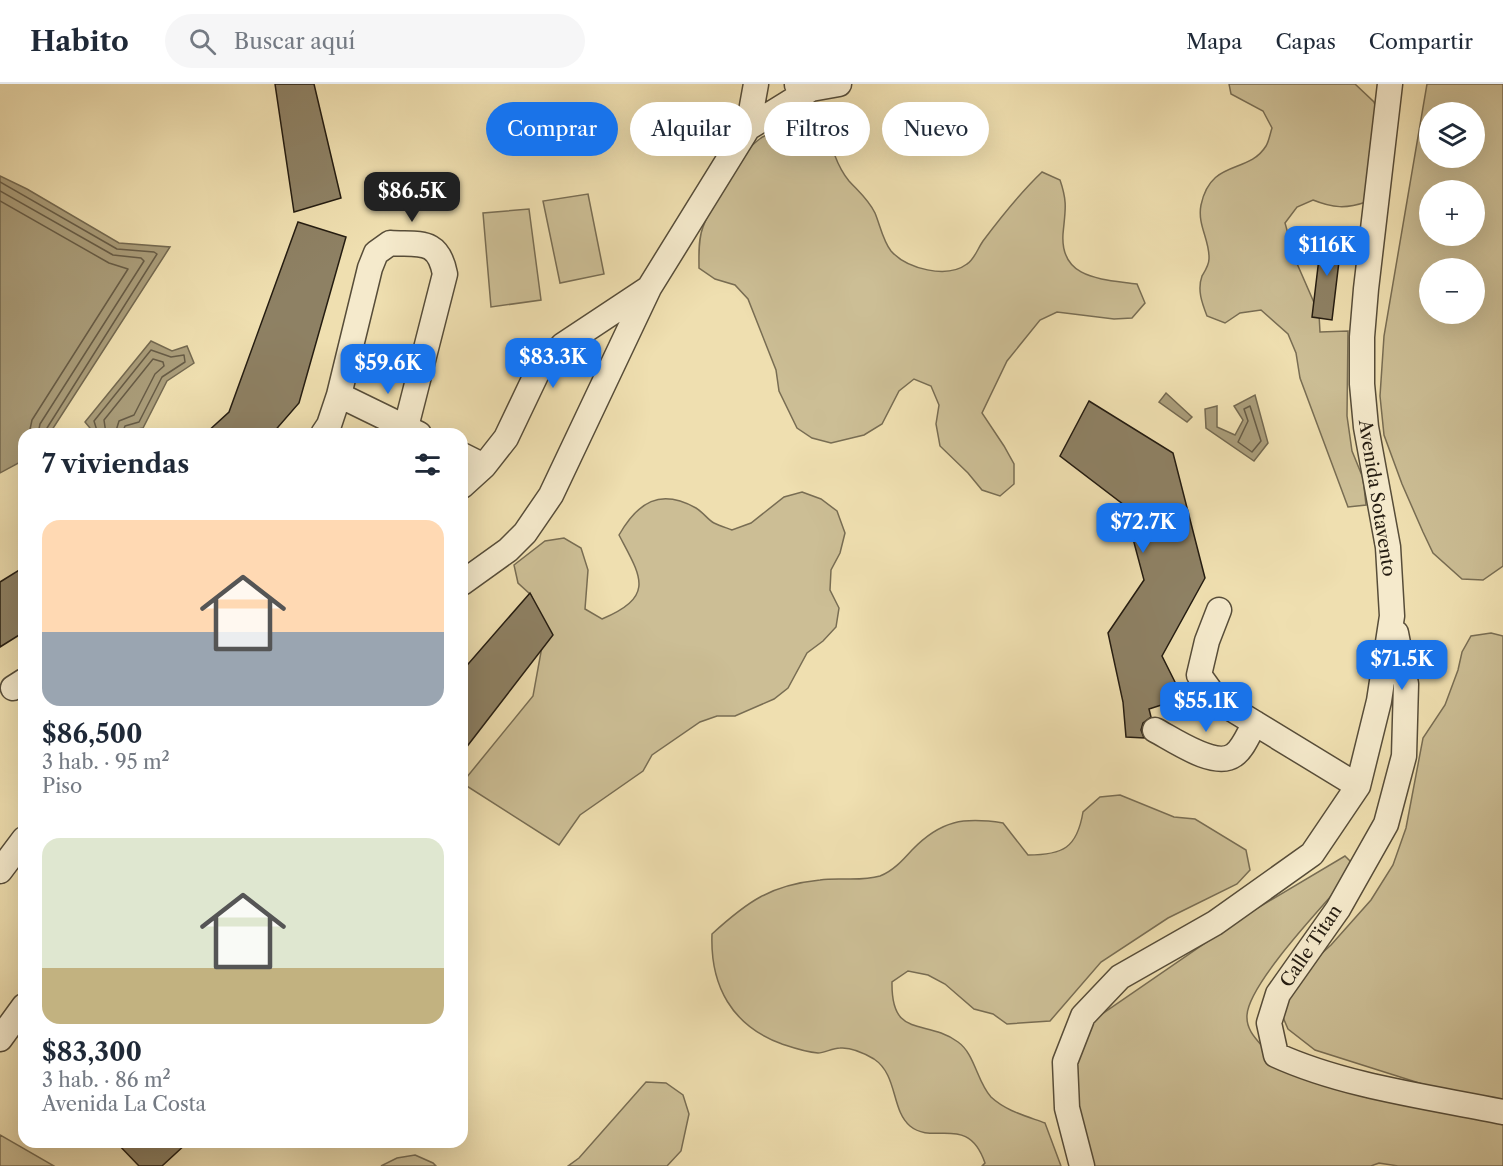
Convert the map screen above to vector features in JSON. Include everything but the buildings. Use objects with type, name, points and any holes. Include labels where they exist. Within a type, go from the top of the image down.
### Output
[{"type":"street","points":[[752,106],[756,84]]},
{"type":"street","points":[[752,125],[801,87],[839,84]]},
{"type":"street","name":"Avenida Sotavento","points":[[1082,1166],[1067,1108],[1065,1062],[1083,1016],[1120,977],[1215,923],[1311,854],[1358,786],[1379,701],[1392,616],[1388,547],[1366,427],[1362,384],[1362,338],[1366,289],[1390,84]]},
{"type":"street","points":[[468,579],[508,550],[539,515],[551,495],[649,288],[731,156]]},
{"type":"street","points":[[333,428],[370,268],[376,253],[390,243],[428,245],[441,256],[445,274],[413,428]]},
{"type":"street","points":[[468,481],[484,466],[506,438],[537,373],[563,345],[649,288]]},
{"type":"street","points":[[339,395],[409,428]]},
{"type":"street","points":[[468,458],[484,466]]},
{"type":"street","points":[[1219,610],[1207,641],[1199,675],[1217,700],[1358,786]]},
{"type":"street","name":"Calle Titan","points":[[1392,616],[1406,684],[1404,756],[1386,825],[1338,909],[1278,994],[1269,1023],[1276,1054],[1301,1066],[1385,1088],[1503,1112]]},
{"type":"street","points":[[1155,730],[1212,759],[1223,760],[1235,755],[1255,723]]},
{"type":"street","points":[[0,871],[18,847]]},
{"type":"street","points":[[0,1039],[18,1014]]},
{"type":"shaded area","points":[[1229,84],[1355,84],[1374,102],[1380,121],[1366,202],[1339,207],[1313,200],[1297,207],[1285,223],[1295,259],[1319,314],[1320,332],[1348,331],[1347,416],[1352,451],[1363,478],[1366,505],[1348,507],[1300,378],[1296,353],[1288,334],[1261,310],[1240,313],[1225,323],[1207,316],[1203,306],[1200,286],[1207,268],[1209,252],[1200,212],[1206,190],[1221,173],[1250,161],[1258,155],[1267,144],[1272,128],[1263,111],[1231,94]]},
{"type":"shaded area","points":[[1427,84],[1503,84],[1503,566],[1483,580],[1462,579],[1433,553],[1402,484],[1384,435],[1380,396],[1384,336],[1419,131],[1419,168],[1485,168],[1485,102],[1424,102]]},
{"type":"shaded area","points":[[764,136],[764,156],[835,156],[849,181],[875,213],[891,251],[907,263],[928,270],[949,271],[972,260],[983,241],[1004,214],[1042,172],[1060,180],[1063,188],[1064,249],[1069,261],[1076,269],[1086,274],[1111,281],[1137,284],[1145,303],[1132,318],[1114,319],[1057,312],[1040,320],[1007,361],[982,413],[1014,464],[1014,484],[1000,496],[982,490],[940,446],[936,424],[939,405],[931,386],[914,379],[899,391],[882,424],[864,435],[831,443],[812,438],[797,428],[779,391],[776,370],[748,299],[735,285],[715,279],[699,268],[701,232],[713,205],[735,166],[743,156],[752,156],[752,146]]},
{"type":"shaded area","points":[[588,194],[604,274],[560,283],[543,201]]},
{"type":"shaded area","points":[[529,209],[541,300],[491,307],[483,213]]},
{"type":"shaded area","points":[[802,492],[821,499],[837,511],[845,533],[840,553],[831,570],[830,590],[839,608],[836,627],[807,653],[788,688],[774,699],[735,716],[717,716],[700,722],[652,755],[643,771],[580,815],[559,845],[468,787],[468,776],[533,696],[545,630],[531,595],[518,583],[514,565],[545,541],[564,538],[581,548],[588,570],[585,609],[602,619],[619,611],[631,602],[637,593],[638,574],[619,535],[642,507],[661,499],[683,502],[699,510],[714,523],[732,530],[751,523],[784,497]]},
{"type":"shaded area","points":[[1491,633],[1503,636],[1503,1100],[1438,1089],[1315,1050],[1288,1029],[1282,1015],[1284,1004],[1301,972],[1331,945],[1371,900],[1393,865],[1406,828],[1423,738],[1445,705],[1462,652],[1471,636]]},
{"type":"shaded area","points":[[1120,795],[1174,817],[1195,819],[1246,850],[1250,870],[1237,884],[1168,918],[1101,962],[1050,1021],[1007,1024],[993,1014],[974,1009],[945,984],[928,975],[908,971],[892,982],[893,1000],[897,1012],[904,1020],[912,1025],[946,1035],[958,1042],[964,1047],[991,1097],[1010,1110],[1045,1123],[1061,1166],[982,1166],[985,1163],[978,1148],[969,1139],[950,1133],[919,1131],[910,1126],[900,1111],[887,1074],[874,1059],[849,1048],[837,1048],[818,1053],[782,1044],[750,1027],[737,1015],[720,987],[712,953],[712,934],[737,912],[761,896],[803,882],[865,879],[880,876],[893,868],[933,832],[965,821],[1003,823],[1028,855],[1059,851],[1066,847],[1077,834],[1083,812],[1100,797]]},
{"type":"shaded area","points":[[1345,856],[1350,861],[1347,878],[1273,965],[1251,1001],[1247,1020],[1254,1037],[1263,1047],[1503,1119],[1503,1166],[1398,1166],[1379,1163],[1371,1166],[1091,1166],[1071,1105],[1074,1047],[1086,1025],[1249,913]]},
{"type":"shaded area","points":[[646,1082],[666,1083],[683,1095],[689,1114],[681,1151],[667,1166],[568,1166],[579,1158]]},
{"type":"shaded area","points":[[0,1135],[18,1145],[18,1148],[23,1148],[54,1166],[0,1166]]},
{"type":"shaded area","points":[[415,1155],[436,1166],[381,1166],[397,1158]]},
{"type":"water","points":[[0,176],[27,189],[119,243],[170,247],[53,428],[18,428],[18,463],[0,473]]},
{"type":"water","points":[[151,341],[172,351],[187,346],[194,363],[167,381],[143,428],[90,428],[85,422]]},
{"type":"water","points":[[1166,393],[1192,417],[1187,422],[1159,402]]},
{"type":"water","points":[[1255,395],[1268,443],[1254,461],[1206,428],[1205,409],[1217,406],[1217,427],[1235,435],[1243,420],[1234,406]]}]
